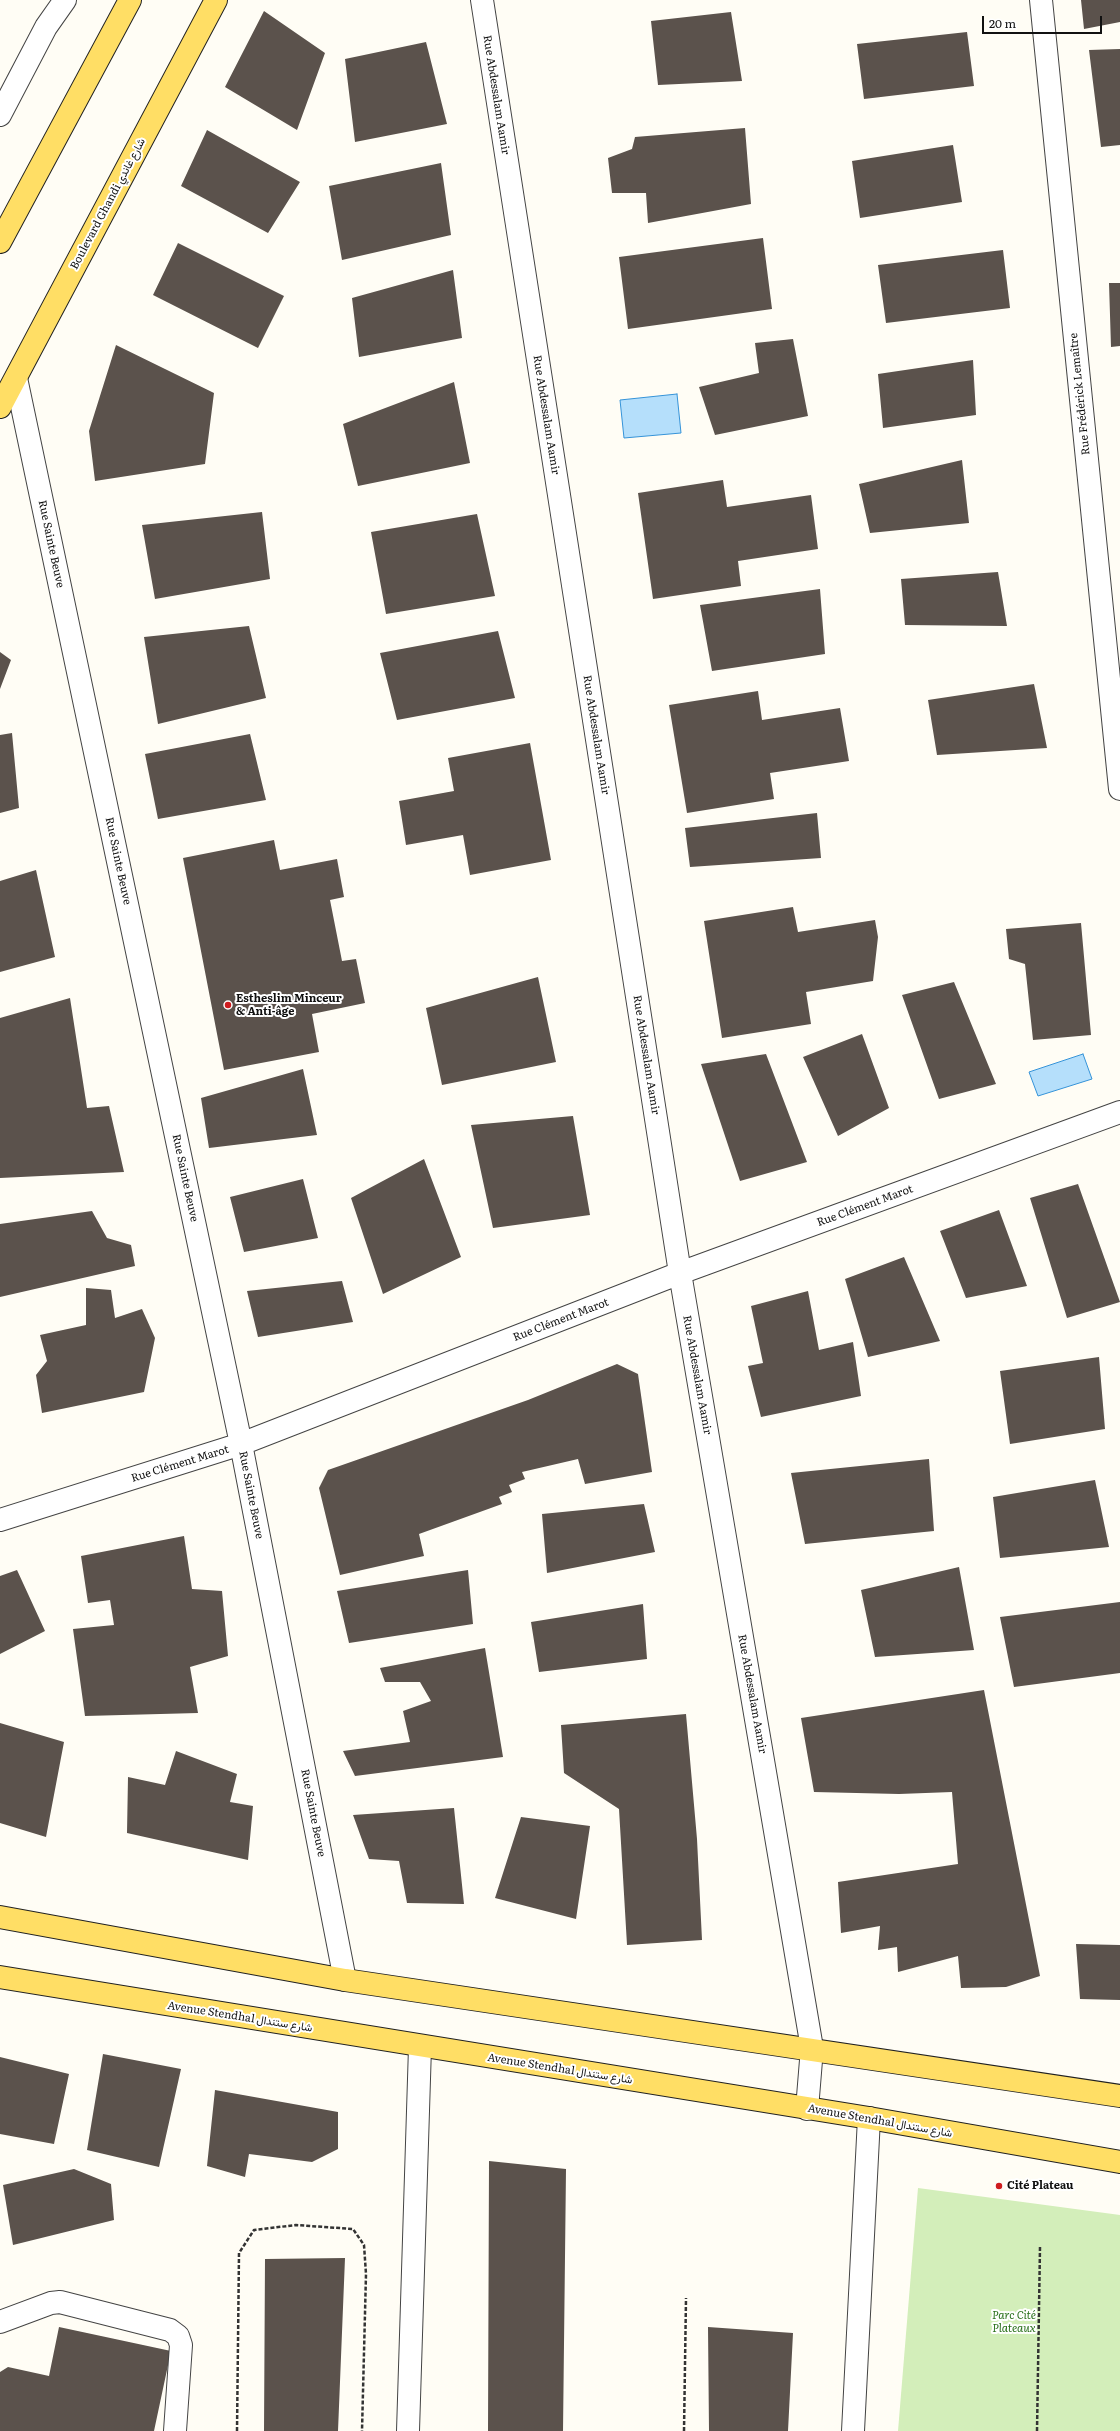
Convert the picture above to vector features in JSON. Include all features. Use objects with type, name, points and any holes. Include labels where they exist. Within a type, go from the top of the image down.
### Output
[{"type":"main road","points":[[0,242],[130,0]]},
{"type":"main road","name":"Boulevard Ghandi شارع غاندي","points":[[0,407],[216,0]]},
{"type":"main road","points":[[0,1917],[345,1980],[812,2048],[1120,2096]]},
{"type":"main road","name":"Avenue Stendhal شارع ستندال","points":[[0,1977],[420,2047],[869,2118],[1120,2162]]},
{"type":"street","points":[[0,115],[46,27],[65,0]]},
{"type":"street","name":"Rue Abdessalam Aamir","points":[[482,0],[680,1274],[812,2048],[807,2109]]},
{"type":"street","name":"Rue Frédérick Lemaître","points":[[1041,0],[1120,789]]},
{"type":"street","name":"Rue Sainte Beuve","points":[[16,378],[241,1444],[345,1980]]},
{"type":"street","name":"Rue Clément Marot","points":[[0,1520],[241,1444],[680,1274],[1120,1112]]},
{"type":"street","points":[[408,2431],[420,2047]]},
{"type":"street","points":[[853,2431],[869,2118]]},
{"type":"street","points":[[0,2322],[51,2303],[60,2302],[170,2330],[178,2336],[181,2345],[175,2431]]},
{"type":"path","points":[[238,2431],[239,2253],[254,2230],[296,2225],[354,2229],[364,2245],[366,2274],[362,2431]]},
{"type":"path","points":[[1037,2431],[1040,2247]]},
{"type":"path","points":[[684,2431],[686,2298]]},
{"type":"green space","name":"Parc Cité Plateaux","points":[[918,2188],[1120,2215],[1120,2431],[898,2431]]},
{"type":"water","points":[[677,394],[681,433],[624,438],[620,400]]},
{"type":"water","points":[[1083,1054],[1092,1079],[1038,1096],[1029,1072]]},
{"type":"building","points":[[1081,0],[1120,0],[1120,22],[1084,29]]},
{"type":"building","points":[[264,11],[325,53],[297,130],[225,87]]},
{"type":"building","points":[[731,12],[742,81],[658,85],[651,21]]},
{"type":"building","points":[[967,32],[974,86],[864,99],[857,44]]},
{"type":"building","points":[[426,42],[447,124],[355,142],[345,59]]},
{"type":"building","points":[[1120,49],[1120,145],[1101,147],[1089,50]]},
{"type":"building","points":[[745,128],[751,204],[648,223],[646,193],[612,193],[608,158],[632,149],[635,137]]},
{"type":"building","points":[[207,130],[300,182],[268,233],[181,186]]},
{"type":"building","points":[[953,145],[962,202],[860,218],[852,161]]},
{"type":"building","points":[[441,163],[451,235],[342,260],[329,186]]},
{"type":"building","points":[[763,238],[772,309],[628,329],[619,257]]},
{"type":"building","points":[[178,243],[284,296],[258,348],[153,295]]},
{"type":"building","points":[[1003,250],[1010,308],[886,323],[878,265]]},
{"type":"building","points":[[453,270],[462,338],[359,357],[352,298]]},
{"type":"building","points":[[1109,283],[1120,283],[1120,346],[1111,347]]},
{"type":"building","points":[[793,339],[808,416],[715,435],[699,387],[759,373],[755,343]]},
{"type":"building","points":[[116,345],[214,393],[205,464],[95,481],[89,431]]},
{"type":"building","points":[[973,360],[976,415],[883,428],[878,374]]},
{"type":"building","points":[[454,382],[470,463],[358,486],[343,424]]},
{"type":"building","points":[[962,460],[969,523],[870,533],[859,484]]},
{"type":"building","points":[[723,480],[727,507],[811,495],[818,549],[738,561],[741,586],[653,599],[638,493]]},
{"type":"building","points":[[262,512],[270,579],[155,599],[142,525]]},
{"type":"building","points":[[477,514],[495,596],[386,614],[371,532]]},
{"type":"building","points":[[998,572],[1007,626],[905,625],[901,579]]},
{"type":"building","points":[[820,589],[825,654],[712,671],[700,605]]},
{"type":"building","points":[[249,626],[266,698],[158,724],[144,637]]},
{"type":"building","points":[[498,631],[515,698],[397,720],[380,653]]},
{"type":"building","points":[[0,652],[11,660],[0,689]]},
{"type":"building","points":[[1034,684],[1047,748],[937,755],[928,700]]},
{"type":"building","points":[[758,691],[762,720],[840,708],[849,761],[770,773],[774,799],[687,813],[669,705]]},
{"type":"building","points":[[12,733],[19,808],[0,813],[0,735]]},
{"type":"building","points":[[250,734],[266,800],[158,819],[145,754]]},
{"type":"building","points":[[530,743],[551,860],[470,875],[463,835],[406,845],[399,801],[454,791],[448,758]]},
{"type":"building","points":[[817,813],[821,858],[690,867],[685,828]]},
{"type":"building","points":[[274,840],[280,870],[337,859],[344,897],[330,900],[342,961],[356,959],[365,1003],[312,1014],[319,1052],[224,1070],[183,858]]},
{"type":"building","points":[[36,870],[55,957],[0,972],[0,881]]},
{"type":"building","points":[[793,907],[798,932],[875,920],[878,937],[873,981],[806,992],[811,1024],[722,1038],[704,921]]},
{"type":"building","points":[[1081,923],[1091,1035],[1033,1040],[1025,964],[1009,959],[1006,929]]},
{"type":"building","points":[[538,977],[556,1062],[442,1085],[426,1008]]},
{"type":"building","points":[[954,982],[996,1084],[939,1099],[902,995]]},
{"type":"building","points":[[70,998],[87,1108],[109,1106],[124,1172],[0,1178],[0,1018]]},
{"type":"building","points":[[862,1034],[889,1108],[838,1136],[803,1057]]},
{"type":"building","points":[[766,1054],[807,1162],[740,1181],[701,1064]]},
{"type":"building","points":[[303,1069],[317,1135],[209,1148],[201,1098]]},
{"type":"building","points":[[573,1116],[590,1215],[493,1228],[471,1125]]},
{"type":"building","points":[[424,1159],[461,1257],[383,1294],[351,1198]]},
{"type":"building","points":[[303,1179],[318,1238],[244,1252],[230,1197]]},
{"type":"building","points":[[1078,1184],[1120,1302],[1067,1318],[1030,1198]]},
{"type":"building","points":[[999,1210],[1027,1286],[966,1298],[940,1231]]},
{"type":"building","points":[[92,1211],[107,1238],[131,1245],[135,1266],[0,1297],[0,1224]]},
{"type":"building","points":[[904,1257],[940,1341],[868,1357],[845,1279]]},
{"type":"building","points":[[342,1281],[353,1322],[258,1337],[247,1291]]},
{"type":"building","points":[[86,1288],[111,1290],[115,1318],[142,1309],[155,1338],[144,1392],[42,1413],[36,1375],[47,1361],[40,1335],[86,1325]]},
{"type":"building","points":[[808,1291],[819,1350],[853,1342],[861,1396],[761,1417],[748,1366],[763,1363],[751,1306]]},
{"type":"building","points":[[1099,1357],[1105,1429],[1010,1444],[1000,1371]]},
{"type":"building","points":[[617,1364],[638,1374],[652,1472],[585,1484],[578,1459],[522,1472],[525,1479],[509,1485],[512,1492],[499,1497],[502,1504],[419,1534],[424,1556],[340,1575],[319,1488],[328,1470],[528,1400]]},
{"type":"building","points":[[929,1459],[934,1531],[805,1544],[791,1473]]},
{"type":"building","points":[[1095,1480],[1109,1547],[1000,1558],[993,1497]]},
{"type":"building","points":[[644,1504],[655,1552],[547,1573],[542,1514]]},
{"type":"building","points":[[184,1536],[192,1589],[222,1591],[228,1656],[190,1667],[198,1713],[85,1716],[73,1629],[114,1625],[110,1600],[88,1603],[81,1556]]},
{"type":"building","points":[[959,1567],[974,1650],[875,1657],[861,1590]]},
{"type":"building","points":[[17,1570],[45,1631],[0,1654],[0,1576]]},
{"type":"building","points":[[468,1570],[473,1624],[349,1643],[337,1591]]},
{"type":"building","points":[[1120,1602],[1120,1673],[1014,1687],[1000,1617]]},
{"type":"building","points":[[643,1604],[647,1659],[539,1672],[531,1622]]},
{"type":"building","points":[[485,1648],[503,1757],[355,1776],[343,1751],[410,1742],[403,1711],[431,1701],[420,1682],[385,1682],[380,1668]]},
{"type":"building","points":[[984,1690],[1040,1976],[1006,1987],[961,1988],[958,1956],[898,1972],[897,1947],[878,1950],[880,1926],[841,1933],[838,1882],[958,1864],[952,1792],[899,1794],[814,1792],[801,1718]]},
{"type":"building","points":[[686,1714],[697,1839],[702,1940],[627,1945],[619,1809],[564,1773],[561,1725]]},
{"type":"building","points":[[0,1723],[64,1742],[46,1837],[0,1823]]},
{"type":"building","points":[[176,1751],[237,1774],[230,1802],[253,1806],[248,1860],[127,1833],[128,1777],[165,1785]]},
{"type":"building","points":[[454,1808],[464,1904],[407,1903],[399,1861],[369,1859],[353,1815]]},
{"type":"building","points":[[521,1817],[590,1826],[576,1919],[495,1898]]},
{"type":"building","points":[[1076,1944],[1120,1945],[1120,2000],[1080,1999]]},
{"type":"building","points":[[103,2054],[181,2069],[159,2167],[87,2150]]},
{"type":"building","points":[[0,2057],[69,2074],[54,2144],[0,2134]]},
{"type":"building","points":[[215,2090],[338,2112],[338,2149],[312,2162],[249,2154],[245,2177],[207,2166]]},
{"type":"building","points":[[489,2161],[566,2169],[563,2431],[488,2431]]},
{"type":"building","points":[[74,2169],[111,2184],[114,2220],[13,2245],[3,2185]]},
{"type":"building","points":[[345,2258],[338,2431],[264,2431],[265,2259]]},
{"type":"building","points":[[59,2327],[171,2351],[154,2431],[0,2431],[0,2372],[8,2367],[49,2376]]},
{"type":"building","points":[[708,2327],[793,2333],[788,2431],[709,2431]]},
{"type":"place","name":"Estheslim Minceur & Anti-âge","points":[[228,1005]]},
{"type":"place","name":"Cité Plateau","points":[[999,2186]]}]
